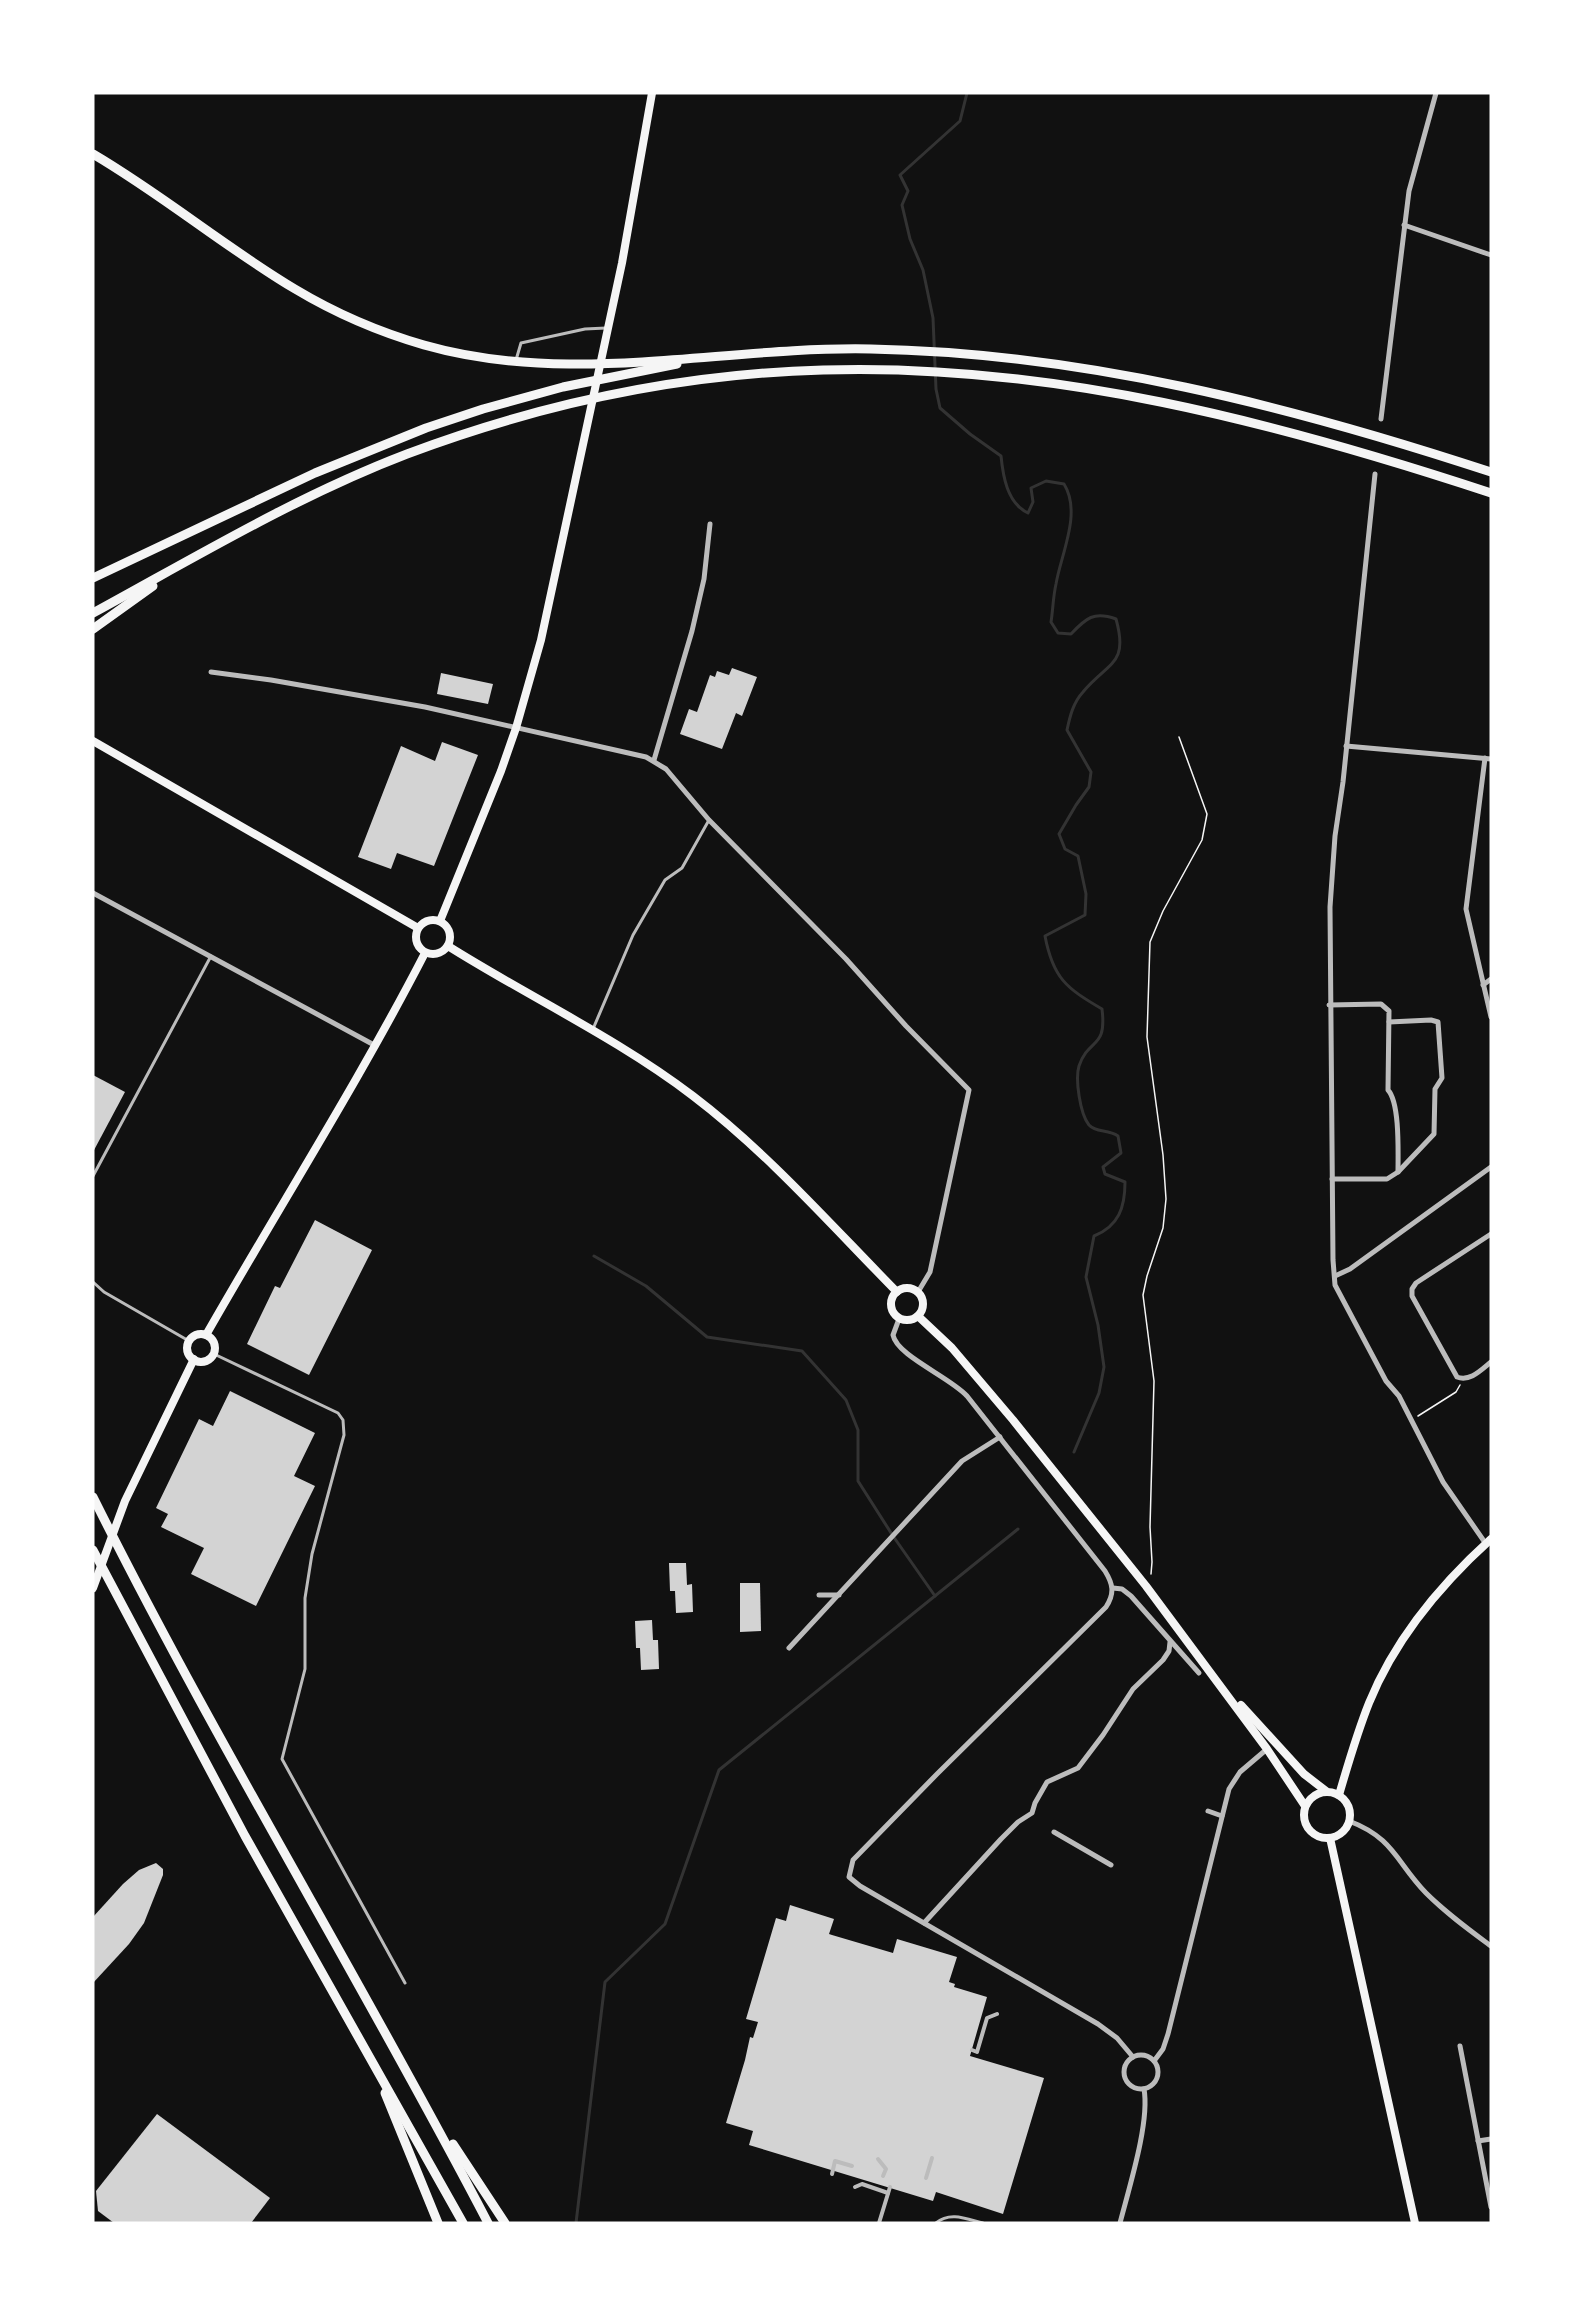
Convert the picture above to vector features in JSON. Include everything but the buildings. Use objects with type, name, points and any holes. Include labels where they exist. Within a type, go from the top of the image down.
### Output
[{"type":"highway","points":[[93,154],[159,196],[258,266],[322,304],[372,327],[426,345],[515,362],[591,365],[813,350],[953,352],[1092,369],[1189,388],[1284,410],[1491,472]]},
{"type":"highway","points":[[93,578],[296,482],[398,438],[483,409],[587,382],[708,357]]},
{"type":"highway","points":[[93,613],[297,503],[386,463],[488,426],[583,401],[711,379],[824,370],[951,374],[1036,382],[1194,409],[1278,429],[1389,460],[1491,493]]},
{"type":"highway","points":[[93,629],[197,556]]},
{"type":"highway","points":[[93,1497],[217,1731],[424,2100],[488,2223]]},
{"type":"highway","points":[[93,1550],[245,1836],[463,2223]]},
{"type":"highway","points":[[370,2058],[438,2223]]},
{"type":"highway","points":[[424,2100],[505,2223]]},
{"type":"main road","points":[[440,921],[478,832],[516,728],[550,598],[608,328],[652,93]]},
{"type":"main road","points":[[93,741],[418,928]]},
{"type":"main road","points":[[440,921],[448,930],[450,941],[448,946],[438,954],[425,953],[416,942],[418,928],[425,922],[440,921]]},
{"type":"main road","points":[[448,946],[658,1071],[731,1127],[897,1292]]},
{"type":"main road","points":[[206,1335],[376,1046],[425,953]]},
{"type":"main road","points":[[909,1288],[918,1292],[923,1301],[922,1312],[909,1321],[895,1316],[891,1306],[893,1296],[909,1288]]},
{"type":"main road","points":[[918,1316],[952,1348],[1013,1420],[1146,1586],[1267,1749],[1305,1806],[1305,1822],[1309,1829],[1315,1834],[1330,1838],[1342,1832],[1349,1821],[1349,1806],[1339,1795],[1326,1791],[1304,1774],[1212,1674]]},
{"type":"main road","points":[[199,1334],[206,1335],[215,1345],[213,1354],[203,1361],[194,1359],[187,1349],[189,1341],[199,1334]]},
{"type":"main road","points":[[93,1588],[125,1501],[194,1359]]},
{"type":"main road","points":[[1339,1795],[1370,1701],[1395,1652],[1436,1593],[1488,1541]]},
{"type":"main road","points":[[1305,1806],[1313,1796],[1326,1791]]},
{"type":"main road","points":[[1330,1838],[1415,2223]]},
{"type":"street","points":[[1381,419],[1409,191],[1436,93]]},
{"type":"street","points":[[1404,225],[1491,255]]},
{"type":"street","points":[[1375,474],[1335,836],[1330,907],[1329,1005],[1335,1285],[1386,1381],[1399,1396],[1443,1482],[1488,1541]]},
{"type":"street","points":[[654,760],[702,590],[710,524]]},
{"type":"street","points":[[211,672],[260,678],[415,705],[654,760],[666,769],[709,820],[846,959],[906,1026],[969,1090],[930,1272],[918,1292]]},
{"type":"street","points":[[1346,746],[1488,759],[1466,909],[1491,1017]]},
{"type":"street","points":[[93,893],[376,1046]]},
{"type":"street","points":[[1483,985],[1491,979]]},
{"type":"street","points":[[1329,1005],[1381,1004],[1389,1011],[1388,1090],[1394,1096],[1398,1130],[1398,1172]]},
{"type":"street","points":[[1332,1179],[1387,1179],[1398,1172],[1434,1134],[1435,1089],[1442,1078],[1438,1022],[1431,1020],[1389,1022]]},
{"type":"street","points":[[1335,1276],[1350,1269],[1491,1167]]},
{"type":"street","points":[[1491,1234],[1416,1283],[1412,1289],[1412,1296],[1457,1377],[1463,1380],[1470,1378],[1491,1362]]},
{"type":"street","points":[[899,1319],[893,1335],[899,1348],[955,1383],[1105,1571],[1113,1588],[1106,1607],[937,1774],[854,1860],[849,1877],[860,1886],[1098,2024],[1118,2038],[1133,2057]]},
{"type":"street","points":[[789,1648],[962,1461],[1000,1437]]},
{"type":"street","points":[[1113,1588],[1122,1589],[1131,1596],[1199,1673]]},
{"type":"street","points":[[819,1595],[839,1595]]},
{"type":"street","points":[[924,1923],[1001,1839],[1018,1822],[1032,1813],[1047,1782],[1078,1768],[1104,1735],[1133,1689],[1169,1651],[1170,1642]]},
{"type":"street","points":[[1154,2061],[1163,2049],[1229,1789],[1240,1772],[1267,1749]]},
{"type":"street","points":[[1208,1811],[1222,1816]]},
{"type":"street","points":[[1349,1821],[1371,1829],[1389,1845],[1424,1891],[1452,1917],[1491,1946]]},
{"type":"street","points":[[1054,1832],[1110,1864]]},
{"type":"street","points":[[972,2050],[977,2052],[987,2018],[998,2014]]},
{"type":"street","points":[[1460,2046],[1491,2207]]},
{"type":"street","points":[[1142,2055],[1154,2061],[1158,2072],[1154,2082],[1144,2089],[1131,2086],[1125,2078],[1124,2069],[1133,2057],[1142,2055]]},
{"type":"street","points":[[1120,2223],[1143,2128],[1144,2089]]},
{"type":"street","points":[[1478,2141],[1491,2139]]},
{"type":"street","points":[[926,2178],[932,2158]]},
{"type":"street","points":[[878,2159],[886,2169],[883,2176]]},
{"type":"street","points":[[831,2174],[836,2161],[852,2166]]},
{"type":"street","points":[[855,2187],[862,2184],[888,2193]]},
{"type":"street","points":[[879,2223],[890,2187]]},
{"type":"lane","points":[[515,362],[521,342],[585,329],[608,328]]},
{"type":"lane","points":[[592,1031],[633,934],[665,880],[682,868],[709,820]]},
{"type":"lane","points":[[93,1176],[211,956]]},
{"type":"lane","points":[[93,1282],[104,1292],[189,1341]]},
{"type":"lane","points":[[213,1354],[338,1413],[343,1420],[344,1435],[312,1554],[305,1598],[305,1669],[282,1759],[405,1983]]},
{"type":"lane","points":[[936,2223],[946,2216],[983,2223]]},
{"type":"path","points":[[1146,1586],[1152,1562],[1150,1527],[1154,1381],[1143,1295],[1163,1228],[1166,1199],[1163,1155],[1147,1037],[1150,942],[1163,911],[1202,840],[1207,814],[1179,737]]},
{"type":"path","points":[[1412,1421],[1456,1392],[1463,1380]]},
{"type":"waterway","points":[[967,93],[960,121],[900,175],[908,191],[902,205],[910,239],[923,270],[933,318],[936,389],[940,408],[970,434],[1001,456],[1007,488],[1015,503],[1028,513],[1033,502],[1031,488],[1046,481],[1064,484],[1069,495],[1071,520],[1055,589],[1051,622],[1058,633],[1071,634],[1086,620],[1096,616],[1116,619],[1120,646],[1114,662],[1080,696],[1072,710],[1067,730],[1091,772],[1089,787],[1059,834],[1065,849],[1078,856],[1086,894],[1085,915],[1045,936],[1052,962],[1063,980],[1079,995],[1102,1009],[1103,1022],[1100,1037],[1083,1057],[1079,1066],[1079,1096],[1089,1125],[1118,1136],[1121,1153],[1103,1167],[1105,1174],[1125,1182],[1124,1200],[1119,1215],[1109,1227],[1094,1236],[1086,1277],[1098,1325],[1104,1367],[1099,1393],[1074,1452]]},
{"type":"waterway","points":[[594,1256],[646,1286],[707,1337],[802,1351],[846,1400],[858,1430],[858,1481],[935,1596]]},
{"type":"waterway","points":[[576,2223],[605,1982],[665,1924],[719,1770],[1018,1529]]}]
